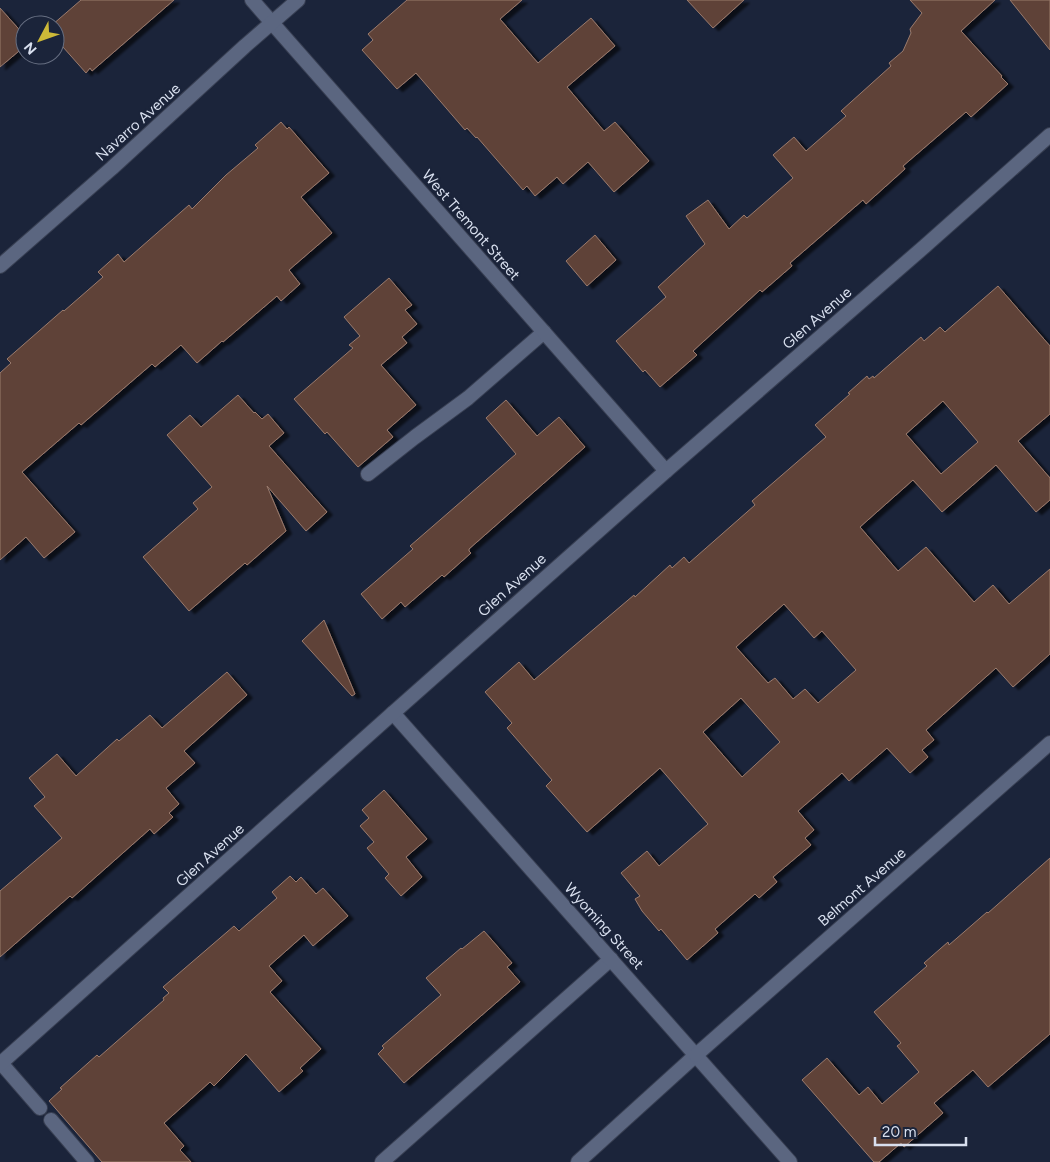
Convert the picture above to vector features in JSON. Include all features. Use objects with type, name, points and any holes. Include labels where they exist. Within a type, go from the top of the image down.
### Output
[{"type":"street","name":"West Tremont Street","points":[[252,0],[666,471]]},
{"type":"street","name":"Navarro Avenue","points":[[0,266],[298,0]]},
{"type":"street","name":"Glen Avenue","points":[[0,1063],[666,471],[1050,135]]},
{"type":"street","points":[[368,474],[468,398],[544,332]]},
{"type":"street","name":"Wyoming Street","points":[[393,713],[790,1162]]},
{"type":"street","name":"Belmont Avenue","points":[[578,1162],[696,1055],[1050,743]]},
{"type":"street","points":[[382,1162],[611,959]]},
{"type":"street","points":[[0,1063],[40,1108]]},
{"type":"street","points":[[51,1120],[87,1162]]},
{"type":"building","points":[[81,0],[174,0],[92,71],[90,68],[86,73],[65,49],[64,15]]},
{"type":"building","points":[[407,0],[522,0],[500,19],[538,63],[591,18],[615,46],[567,87],[604,131],[615,122],[649,161],[614,192],[588,162],[563,184],[557,177],[535,196],[527,186],[523,190],[477,137],[467,128],[465,130],[416,73],[397,89],[362,50],[373,40],[368,34]]},
{"type":"building","points":[[687,0],[744,0],[713,28]]},
{"type":"building","points":[[910,0],[995,0],[961,31],[1008,84],[971,117],[966,112],[903,166],[905,169],[866,204],[863,200],[790,263],[792,266],[762,292],[760,290],[693,351],[697,355],[660,387],[645,370],[643,372],[616,341],[666,297],[658,287],[705,244],[686,216],[708,200],[729,229],[744,215],[747,218],[793,178],[773,155],[794,137],[806,151],[846,116],[841,111],[891,66],[889,63],[903,51],[911,33],[910,29],[922,13]]},
{"type":"building","points":[[1010,0],[1050,0],[1050,50]]},
{"type":"building","points":[[0,8],[15,25],[15,54],[0,67]]},
{"type":"building","points":[[281,122],[287,129],[289,127],[329,173],[301,197],[332,233],[289,270],[300,284],[281,301],[277,296],[197,363],[181,345],[155,367],[152,364],[81,425],[79,423],[22,472],[75,532],[44,558],[26,537],[0,560],[0,373],[11,363],[7,359],[103,277],[98,272],[118,254],[124,262],[189,205],[192,209],[226,175],[258,148],[255,145]]},
{"type":"building","points":[[595,235],[616,260],[587,286],[566,261]]},
{"type":"building","points":[[389,278],[412,305],[405,310],[417,324],[402,337],[407,343],[381,365],[416,405],[387,430],[393,437],[358,467],[294,399],[353,348],[349,345],[360,336],[344,317]]},
{"type":"building","points":[[998,286],[1050,346],[1050,414],[1018,441],[1050,478],[1050,500],[1036,512],[996,465],[942,512],[913,480],[860,527],[898,571],[926,547],[974,602],[993,585],[1009,604],[1050,569],[1050,654],[1013,687],[996,668],[926,730],[934,740],[922,750],[928,757],[910,773],[887,748],[849,781],[842,773],[798,811],[814,830],[805,838],[811,845],[773,877],[777,882],[759,898],[755,894],[715,929],[718,933],[687,960],[661,929],[659,931],[642,911],[635,899],[640,896],[621,873],[647,851],[659,866],[708,824],[660,768],[587,832],[546,786],[552,780],[507,728],[512,723],[485,692],[519,662],[534,680],[634,595],[635,597],[670,565],[672,568],[684,557],[689,563],[755,505],[752,501],[826,437],[815,425],[850,394],[848,393],[867,376],[869,379],[873,376],[874,378],[921,337],[924,341],[940,327],[945,332]],"holes":[[[943,401],[978,442],[941,474],[906,434]],[[784,604],[814,638],[822,631],[856,670],[818,703],[805,689],[793,699],[775,678],[768,683],[736,647]],[[741,698],[780,742],[742,777],[703,732]]]},
{"type":"building","points":[[238,395],[262,419],[268,414],[284,433],[269,446],[327,512],[306,531],[267,486],[286,531],[189,611],[143,557],[198,509],[193,503],[212,487],[167,435],[190,415],[201,427]]},
{"type":"building","points":[[506,400],[537,436],[559,417],[585,447],[469,549],[471,553],[444,577],[442,575],[405,607],[401,602],[382,619],[361,594],[413,549],[410,546],[516,454],[486,418]]},
{"type":"building","points":[[324,620],[355,694],[352,696],[302,641]]},
{"type":"building","points":[[227,672],[247,695],[184,751],[195,763],[166,788],[179,804],[169,813],[173,817],[154,834],[150,829],[72,898],[70,896],[0,957],[0,891],[62,838],[34,806],[45,797],[29,778],[57,754],[76,776],[117,739],[119,741],[150,715],[162,728]]},
{"type":"building","points":[[384,790],[427,839],[406,857],[422,877],[401,896],[385,878],[389,874],[367,848],[374,842],[360,826],[369,818],[362,810]]},
{"type":"building","points":[[1050,858],[1050,1034],[988,1087],[973,1070],[934,1103],[943,1113],[904,1147],[901,1143],[879,1162],[874,1162],[802,1080],[827,1058],[859,1095],[868,1087],[882,1104],[919,1072],[897,1046],[901,1043],[874,1012],[927,966],[924,963],[948,942],[949,945]]},
{"type":"building","points":[[290,876],[296,882],[301,877],[316,894],[323,888],[348,916],[313,946],[304,935],[269,966],[282,981],[270,992],[321,1049],[300,1068],[303,1071],[279,1092],[246,1054],[214,1086],[210,1082],[164,1123],[184,1146],[180,1150],[191,1162],[102,1162],[49,1101],[62,1089],[60,1088],[97,1055],[99,1057],[164,1000],[163,998],[169,993],[163,987],[234,926],[239,931],[277,898],[272,892]]},
{"type":"building","points":[[484,931],[512,963],[507,967],[520,982],[404,1083],[378,1054],[384,1048],[382,1046],[441,995],[426,978]]}]
